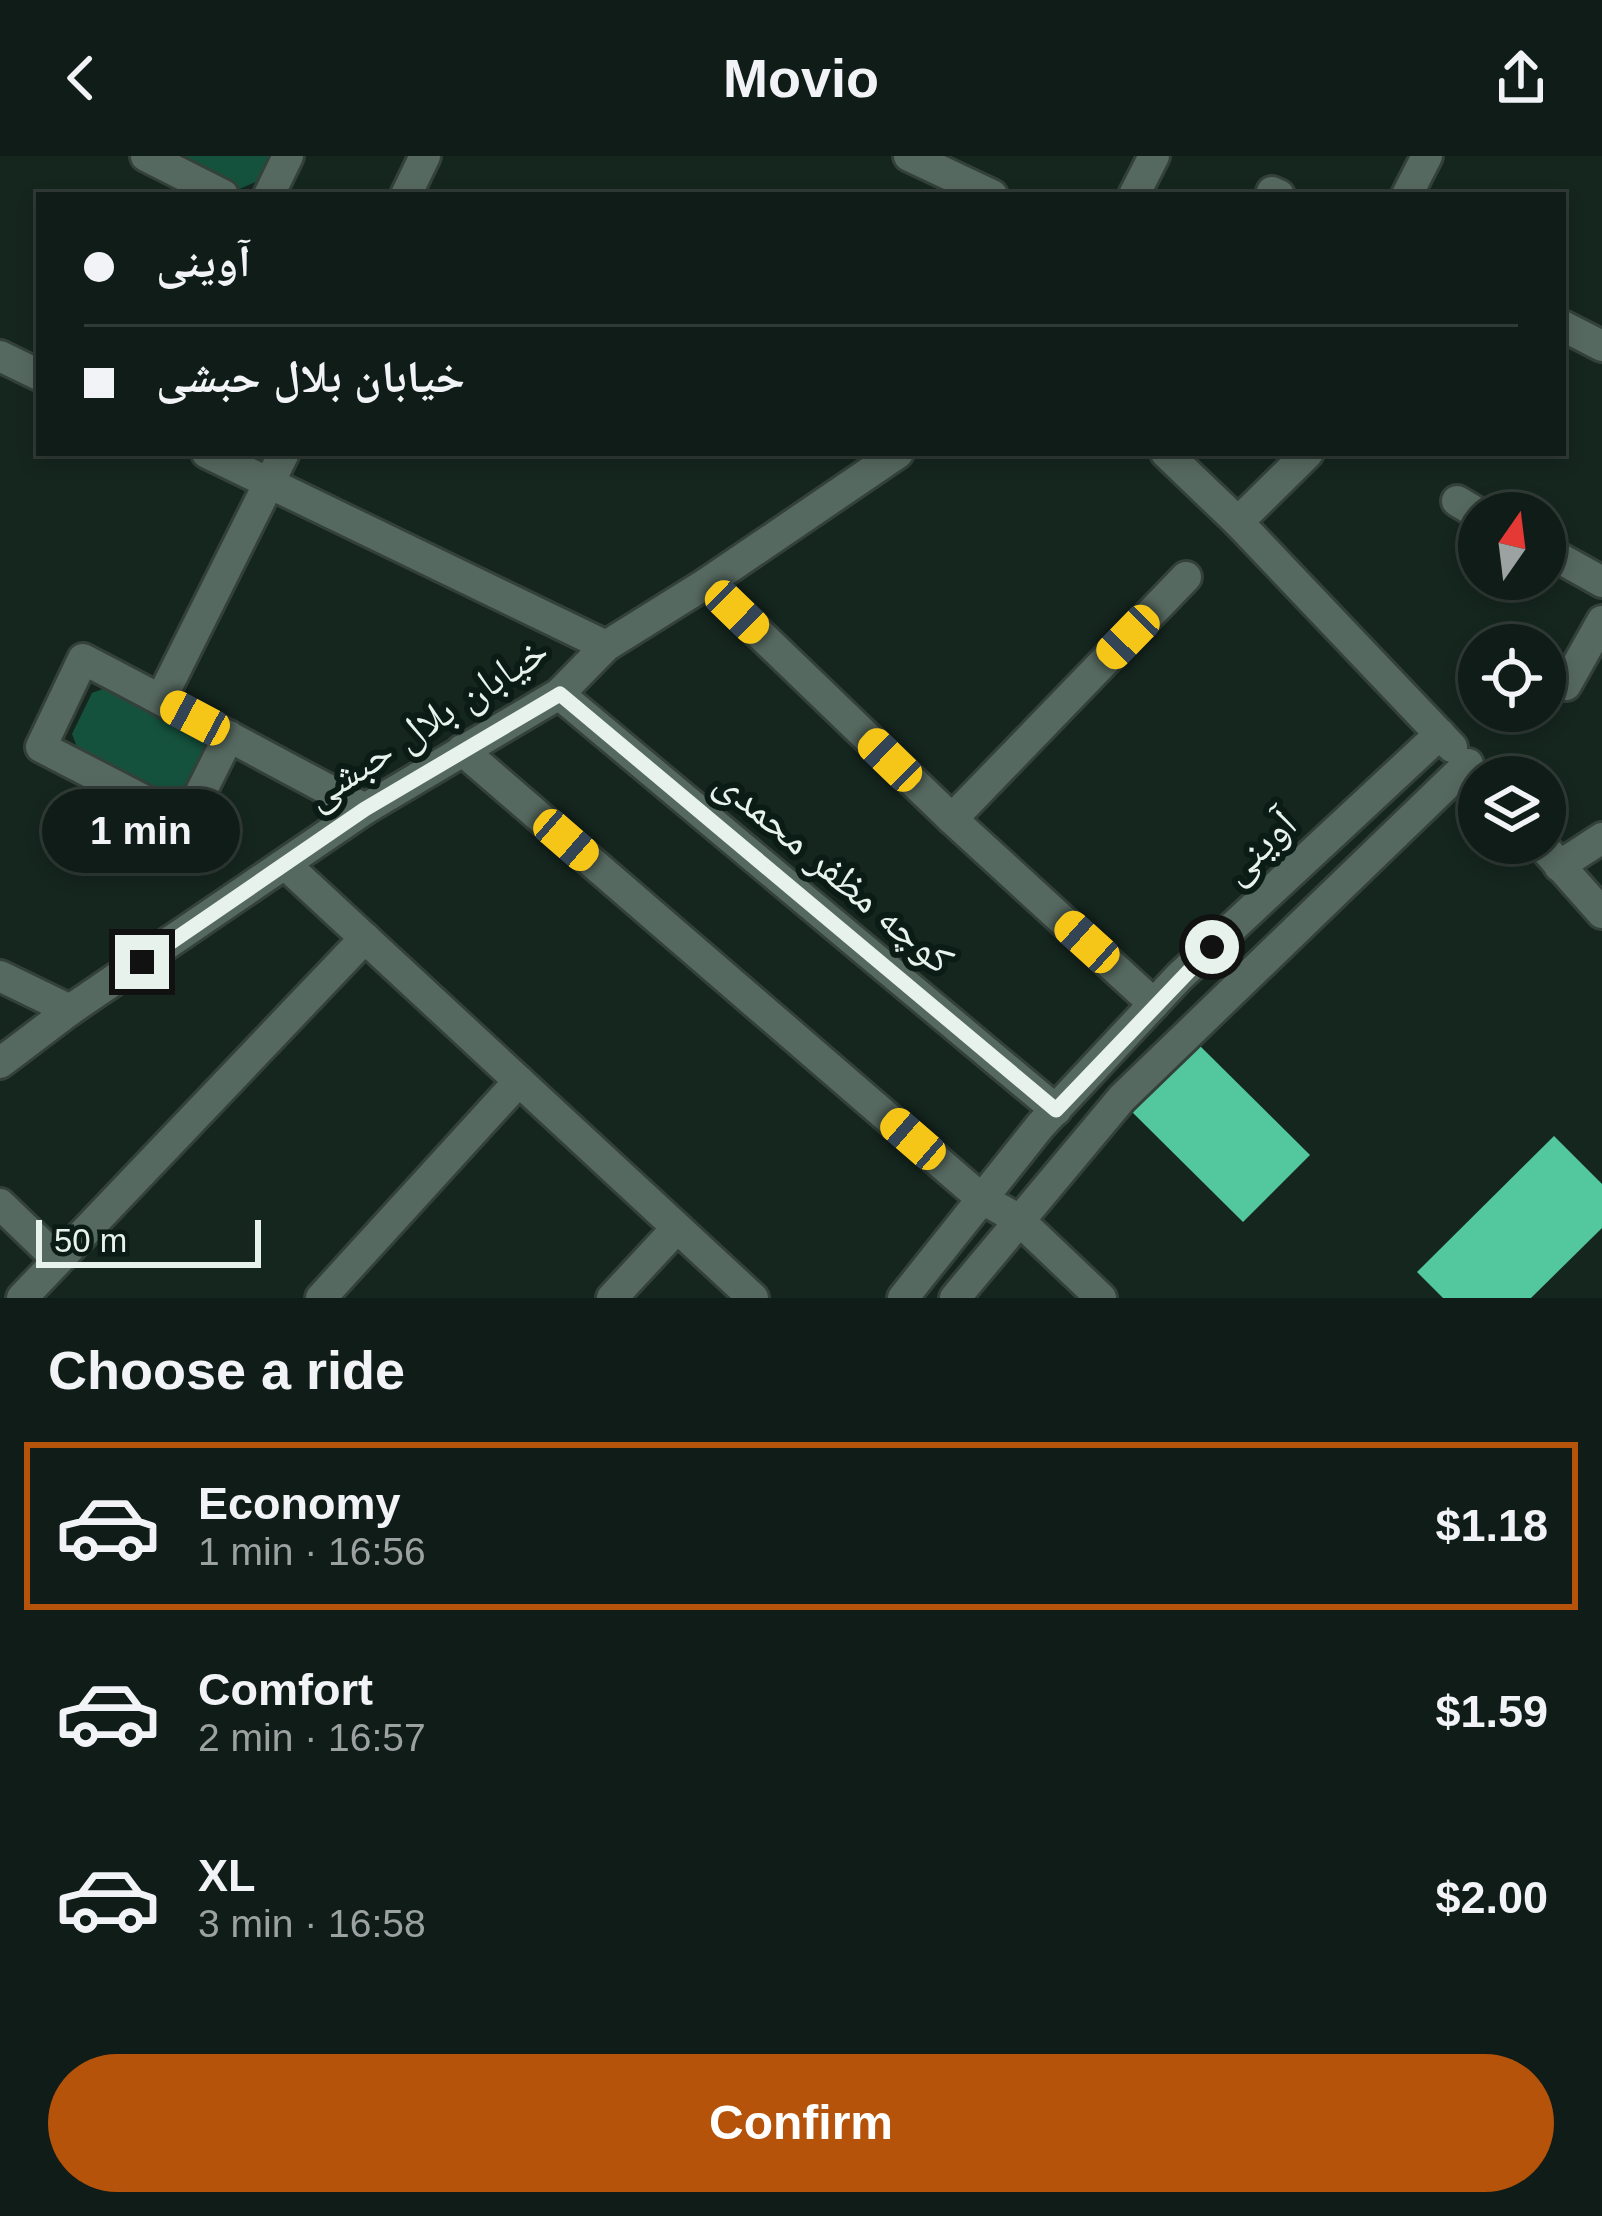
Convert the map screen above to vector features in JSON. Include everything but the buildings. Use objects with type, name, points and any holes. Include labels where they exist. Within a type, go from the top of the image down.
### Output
[{"type":"street","points":[[146,156],[217,192]]},
{"type":"street","points":[[270,192],[288,156]]},
{"type":"street","points":[[407,192],[425,156]]},
{"type":"street","points":[[909,156],[986,192]]},
{"type":"street","points":[[1136,192],[1154,156]]},
{"type":"street","points":[[1408,192],[1426,156]]},
{"type":"street","points":[[1566,328],[1602,346]]},
{"type":"street","points":[[0,356],[36,373]]},
{"type":"street","points":[[213,456],[606,646]]},
{"type":"street","points":[[161,700],[283,456]]},
{"type":"street","name":"خیابان بلال حبشی","points":[[0,1063],[365,809],[560,694],[606,646],[894,456]]},
{"type":"street","points":[[1169,456],[1460,756]]},
{"type":"street","points":[[1238,522],[1305,456]]},
{"type":"street","points":[[1566,562],[1602,582]]},
{"type":"street","points":[[952,819],[1186,577]]},
{"type":"street","points":[[707,583],[952,819],[1154,1004]]},
{"type":"street","points":[[1566,685],[1602,621]]},
{"type":"street","points":[[229,736],[186,822],[40,747],[83,659],[229,736],[365,809]]},
{"type":"street","name":"کوچه مظفر محمدی","points":[[560,694],[1056,1110]]},
{"type":"street","name":"آوینی","points":[[903,1298],[1056,1110],[1154,1004],[1439,734]]},
{"type":"street","points":[[462,750],[982,1199],[1018,1219],[1101,1298]]},
{"type":"street","name":"آوینی","points":[[955,1298],[1122,1098],[1458,787]]},
{"type":"street","points":[[1566,850],[1602,838]]},
{"type":"street","points":[[1558,864],[1602,913]]},
{"type":"street","points":[[286,865],[753,1298]]},
{"type":"street","points":[[22,1298],[364,938]]},
{"type":"street","points":[[0,976],[70,1010]]},
{"type":"street","points":[[321,1298],[519,1081]]},
{"type":"street","points":[[0,1204],[57,1258]]},
{"type":"street","points":[[612,1298],[677,1228]]},
{"type":"green space","points":[[170,156],[273,156],[267,177],[237,190]]},
{"type":"green space","points":[[108,687],[202,735],[207,752],[187,789],[168,796],[79,752],[72,734],[92,693]]},
{"type":"route","points":[[142,962],[365,809],[560,694],[1056,1110],[1212,947]]}]
